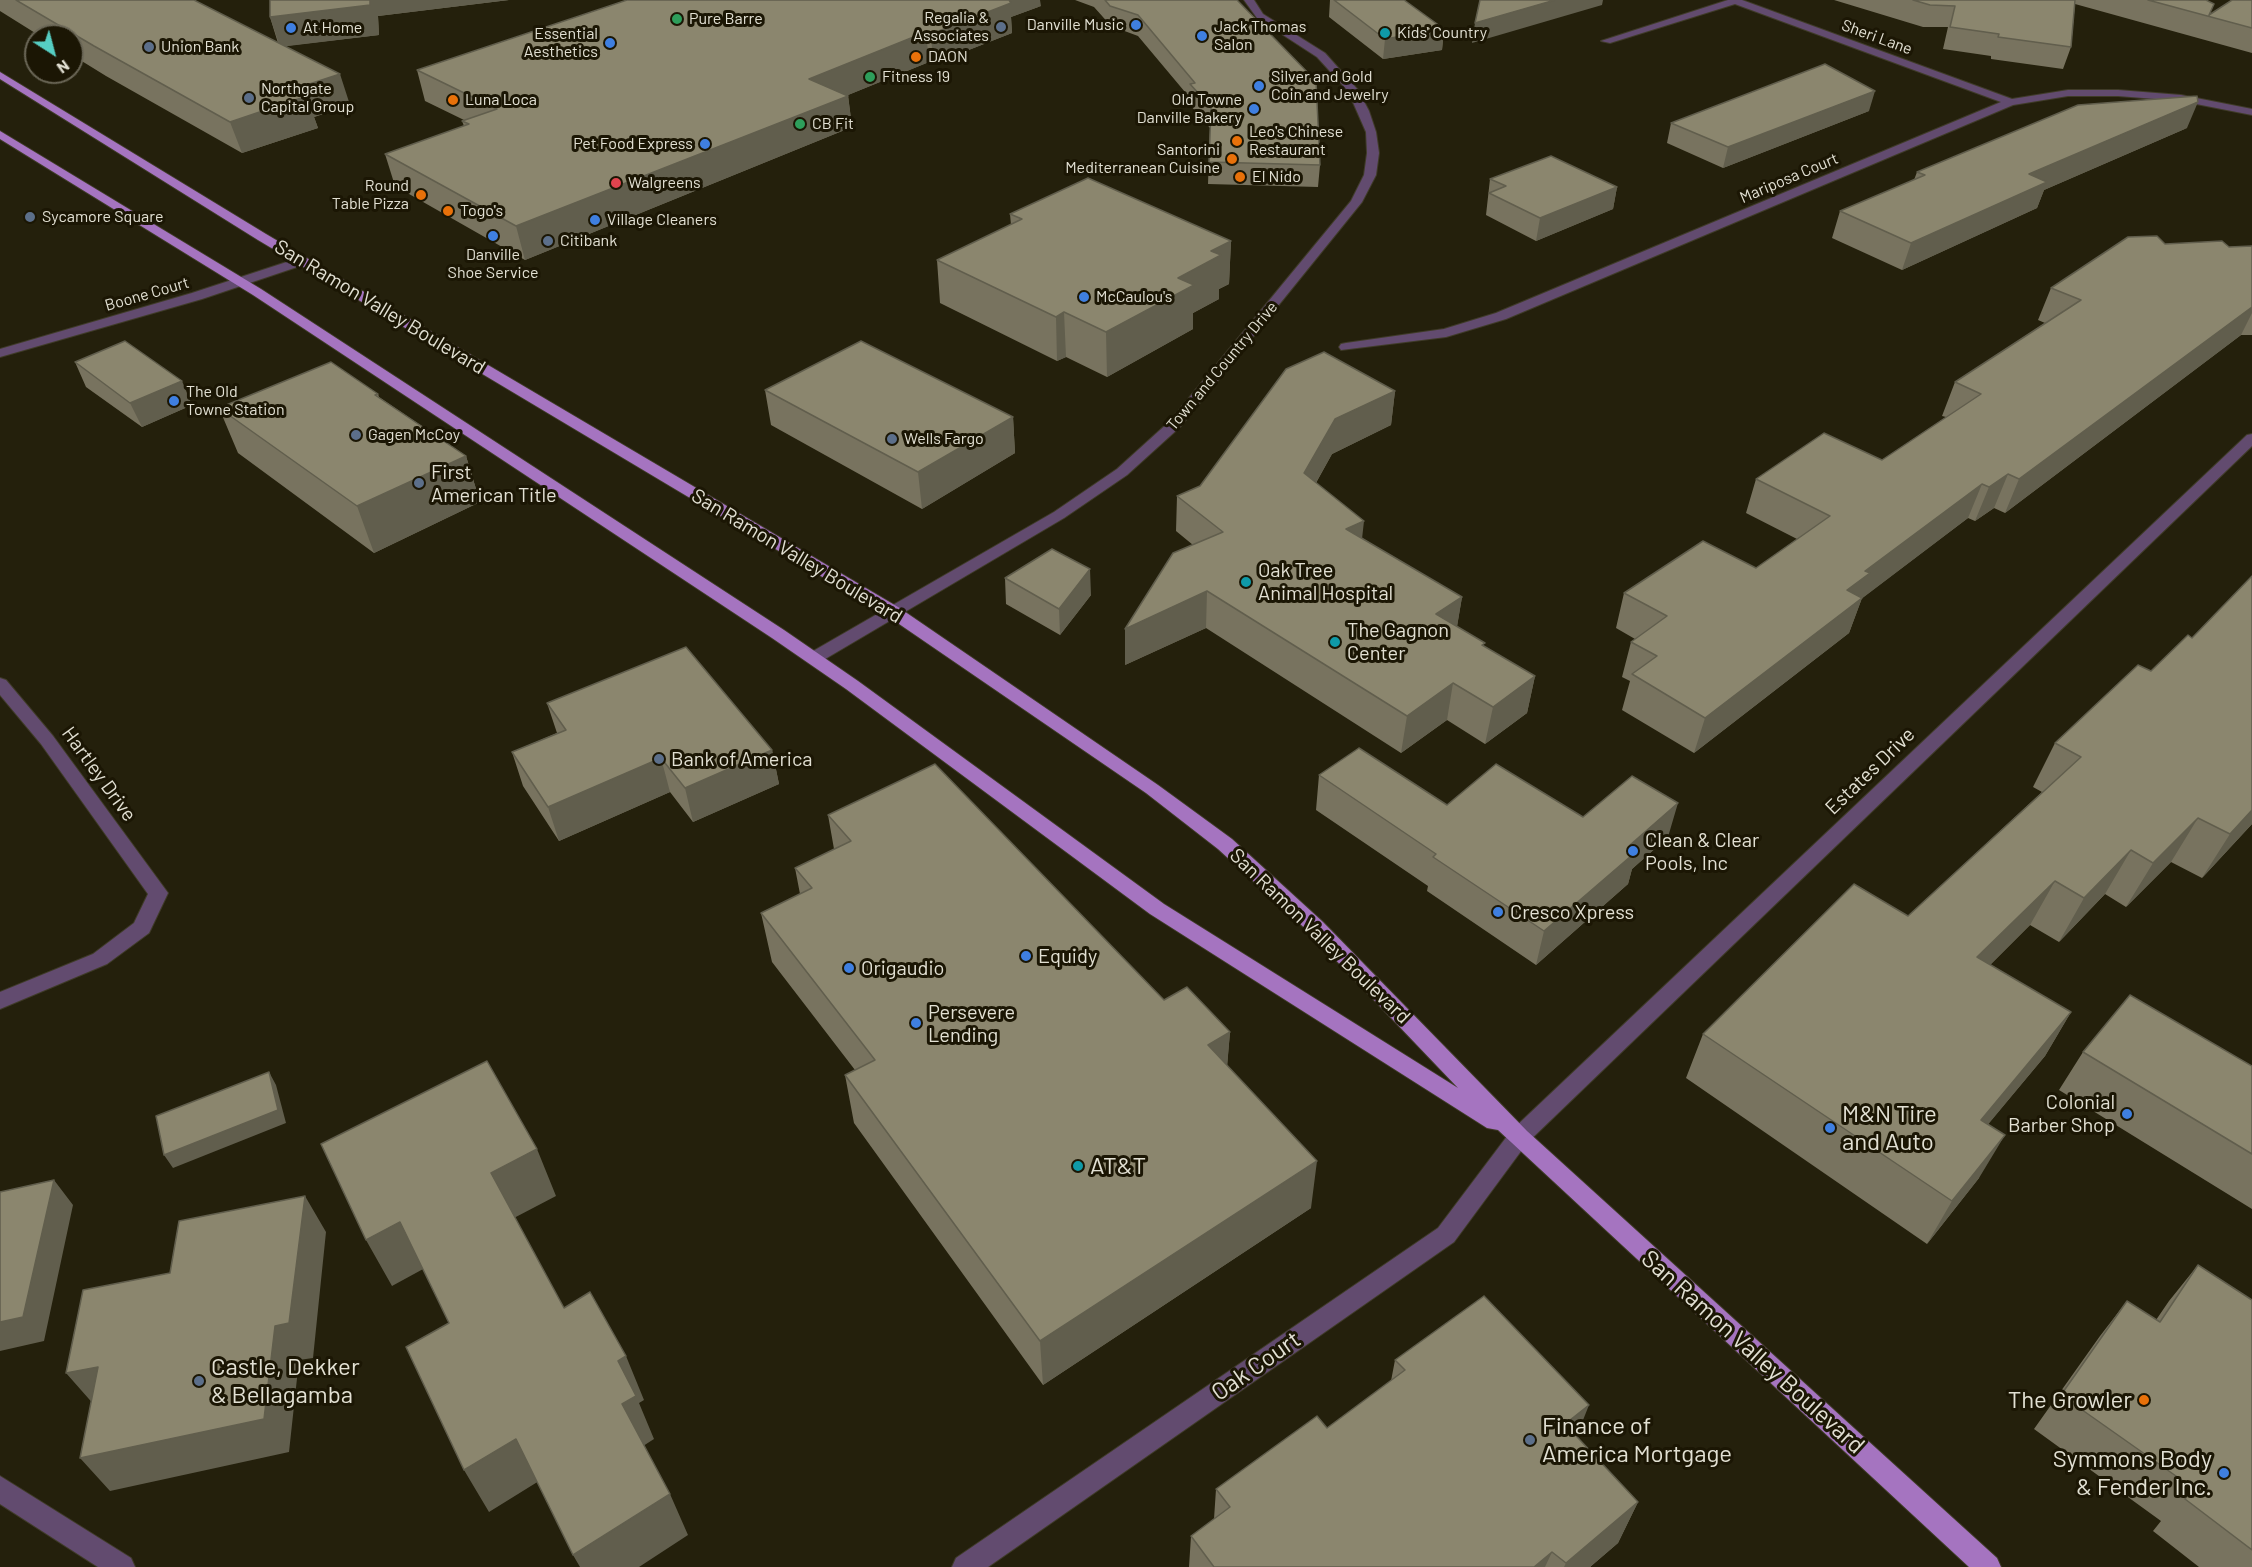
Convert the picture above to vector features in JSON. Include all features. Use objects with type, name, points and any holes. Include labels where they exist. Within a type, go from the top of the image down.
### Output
[{"type":"main road","name":"San Ramon Valley Boulevard","points":[[0,75],[302,261],[892,611],[1152,789],[1225,843],[1316,927],[1519,1137],[1988,1567]]},
{"type":"main road","name":"San Ramon Valley Boulevard","points":[[0,134],[241,283],[814,658],[1157,909],[1519,1137]]},
{"type":"street","name":"Town and Country Drive","points":[[814,658],[1059,515],[1122,472],[1175,424],[1356,202],[1370,175],[1373,153],[1371,132],[1364,111],[1353,90],[1321,55],[1260,16],[1248,0]]},
{"type":"street","points":[[1606,41],[1734,0]]},
{"type":"street","name":"Sheri Lane","points":[[1734,0],[2011,102]]},
{"type":"street","name":"Mariposa Court","points":[[1346,347],[1446,333],[1501,316],[2011,102],[2068,93],[2118,93],[2181,98],[2252,112]]},
{"type":"street","name":"Boone Court","points":[[0,353],[241,283],[302,261]]},
{"type":"street","name":"Estates Drive","points":[[1519,1137],[2252,438]]},
{"type":"street","name":"Hartley Drive","points":[[0,684],[47,740],[158,893],[142,928],[100,959],[0,1001]]},
{"type":"street","name":"Oak Court","points":[[965,1567],[1446,1235],[1519,1137]]},
{"type":"street","points":[[0,1489],[122,1567]]},
{"type":"building","points":[[16,0],[194,0],[340,74],[294,89],[307,96],[230,122],[84,40],[84,24],[57,24]]},
{"type":"building","points":[[270,0],[370,0],[370,5],[270,17]]},
{"type":"building","points":[[627,0],[1009,0],[1011,3],[931,34],[926,32],[809,79],[848,96],[516,226],[385,154],[469,124],[462,121],[497,109],[417,70]]},
{"type":"building","points":[[1105,0],[1237,0],[1316,81],[1320,165],[1209,162],[1211,107],[1190,84],[1195,83],[1138,15],[1110,6]]},
{"type":"building","points":[[1334,0],[1404,0],[1444,29],[1385,39]]},
{"type":"building","points":[[1480,0],[1555,0],[1475,23]]},
{"type":"building","points":[[1913,0],[2075,0],[2071,47],[1998,37],[1999,34],[1950,27],[1955,6],[1930,5]]},
{"type":"building","points":[[2148,0],[2206,0],[2214,4],[2209,15],[2232,0],[2252,0],[2252,28]]},
{"type":"building","points":[[1825,64],[1875,91],[1728,147],[1671,123]]},
{"type":"building","points":[[2197,96],[2198,102],[2029,174],[2047,182],[1911,243],[1840,211],[1925,175],[1917,172],[2078,105]]},
{"type":"building","points":[[1551,156],[1617,187],[1540,218],[1489,193],[1506,186],[1490,179]]},
{"type":"building","points":[[1088,178],[1231,241],[1211,251],[1221,255],[1178,278],[1194,285],[1106,332],[1064,312],[1056,317],[937,260],[1022,219],[1010,214]]},
{"type":"building","points":[[2157,236],[2165,244],[2222,241],[2229,247],[2252,246],[2252,307],[2019,479],[2008,474],[1989,487],[1982,484],[1865,571],[1870,573],[1847,590],[1862,598],[1705,718],[1632,674],[1657,656],[1631,642],[1667,616],[1624,593],[1703,541],[1756,568],[1830,516],[1756,479],[1824,433],[1882,460],[1981,394],[1955,382],[2081,300],[2051,288],[2128,237]]},
{"type":"building","points":[[125,341],[182,381],[130,403],[75,362]]},
{"type":"building","points":[[861,341],[1013,417],[918,472],[765,390]]},
{"type":"building","points":[[1324,352],[1395,391],[1335,419],[1304,473],[1364,521],[1346,529],[1462,597],[1436,614],[1485,643],[1482,645],[1535,676],[1493,707],[1453,683],[1407,716],[1207,591],[1125,629],[1173,553],[1223,532],[1177,496],[1200,486],[1286,369]]},
{"type":"building","points":[[331,362],[378,394],[375,395],[466,456],[357,506],[219,408]]},
{"type":"building","points":[[1052,549],[1090,569],[1059,609],[1005,578]]},
{"type":"building","points":[[2252,576],[2252,810],[2230,834],[2198,818],[2153,863],[2131,850],[2084,898],[2055,881],[1977,957],[2071,1012],[1981,1120],[2005,1135],[1952,1201],[1703,1034],[1854,884],[1908,916],[2081,757],[2055,743],[2138,665],[2151,671],[2188,635],[2192,638]]},
{"type":"building","points":[[686,647],[772,750],[685,788],[661,758],[548,807],[512,752],[566,730],[547,703]]},
{"type":"building","points":[[1359,748],[1447,805],[1496,764],[1583,817],[1632,776],[1678,803],[1630,845],[1638,850],[1544,931],[1433,857],[1436,854],[1319,775]]},
{"type":"building","points":[[935,764],[1164,1000],[1187,987],[1230,1032],[1208,1045],[1317,1161],[1040,1341],[845,1075],[875,1060],[761,913],[812,888],[795,868],[851,841],[828,815]]},
{"type":"building","points":[[2130,995],[2252,1066],[2252,1154],[2083,1052]]},
{"type":"building","points":[[487,1061],[537,1149],[491,1173],[564,1308],[590,1292],[626,1356],[618,1361],[636,1396],[622,1404],[670,1494],[573,1555],[516,1439],[464,1470],[406,1347],[449,1323],[400,1222],[366,1240],[321,1144]]},
{"type":"building","points":[[269,1072],[278,1110],[164,1155],[156,1116]]},
{"type":"building","points":[[54,1180],[23,1317],[0,1322],[0,1192]]},
{"type":"building","name":"Castle, Dekker & Bellagamba","points":[[305,1196],[289,1323],[275,1326],[264,1419],[80,1458],[98,1367],[66,1373],[83,1290],[170,1273],[179,1221]]},
{"type":"building","name":"The Growler","points":[[2198,1265],[2252,1300],[2252,1550],[2185,1499],[2193,1488],[2061,1395],[2127,1301],[2160,1322]]},
{"type":"building","points":[[1484,1296],[1589,1405],[1565,1424],[1638,1502],[1566,1563],[1552,1552],[1534,1567],[1214,1567],[1191,1536],[1230,1507],[1216,1489],[1317,1416],[1327,1428],[1405,1370],[1395,1360]]},
{"type":"place","name":"Pure Barre","points":[[677,19]]},
{"type":"place","name":"Danville Music","points":[[1136,25]]},
{"type":"place","name":"Regalia & Associates","points":[[1001,27]]},
{"type":"place","name":"At Home","points":[[291,28]]},
{"type":"place","name":"Kids' Country","points":[[1385,33]]},
{"type":"place","name":"Jack Thomas Salon","points":[[1202,36]]},
{"type":"place","name":"Essential Aesthetics","points":[[610,43]]},
{"type":"place","name":"Union Bank","points":[[149,47]]},
{"type":"place","name":"DAON","points":[[916,57]]},
{"type":"place","name":"Fitness 19","points":[[870,77]]},
{"type":"place","name":"Silver and Gold Coin and Jewelry","points":[[1259,86]]},
{"type":"place","name":"Northgate Capital Group","points":[[249,98]]},
{"type":"place","name":"Luna Loca","points":[[453,100]]},
{"type":"place","name":"Old Towne Danville Bakery","points":[[1254,109]]},
{"type":"place","name":"CB Fit","points":[[800,124]]},
{"type":"place","name":"Leo's Chinese Restaurant","points":[[1237,141]]},
{"type":"place","name":"Pet Food Express","points":[[705,144]]},
{"type":"place","name":"Santorini Mediterranean Cuisine","points":[[1232,159]]},
{"type":"place","name":"El Nido","points":[[1240,177]]},
{"type":"place","name":"Walgreens","points":[[616,183]]},
{"type":"place","name":"Round Table Pizza","points":[[421,195]]},
{"type":"place","name":"Togo's","points":[[448,211]]},
{"type":"place","name":"Sycamore Square","points":[[30,217]]},
{"type":"place","name":"Village Cleaners","points":[[595,220]]},
{"type":"place","name":"Danville Shoe Service","points":[[493,236]]},
{"type":"place","name":"Citibank","points":[[548,241]]},
{"type":"place","name":"McCaulou's","points":[[1084,297]]},
{"type":"place","name":"The Old Towne Station","points":[[174,401]]},
{"type":"place","name":"Gagen McCoy","points":[[356,435]]},
{"type":"place","name":"Wells Fargo","points":[[892,439]]},
{"type":"place","name":"First American Title","points":[[419,483]]},
{"type":"place","name":"Oak Tree Animal Hospital","points":[[1246,582]]},
{"type":"place","name":"The Gagnon Center","points":[[1335,642]]},
{"type":"place","name":"Bank of America","points":[[659,759]]},
{"type":"place","name":"Clean & Clear Pools, Inc","points":[[1633,851]]},
{"type":"place","name":"Cresco Xpress","points":[[1498,912]]},
{"type":"place","name":"Equidy","points":[[1026,956]]},
{"type":"place","name":"Origaudio","points":[[849,968]]},
{"type":"place","name":"Persevere Lending","points":[[916,1023]]},
{"type":"place","name":"Colonial Barber Shop","points":[[2127,1114]]},
{"type":"place","name":"M&N Tire and Auto","points":[[1830,1128]]},
{"type":"place","name":"AT&T","points":[[1078,1166]]},
{"type":"place","name":"Castle, Dekker & Bellagamba","points":[[199,1381]]},
{"type":"place","name":"The Growler","points":[[2144,1400]]},
{"type":"place","name":"Finance of America Mortgage","points":[[1530,1440]]},
{"type":"place","name":"Symmons Body & Fender Inc.","points":[[2224,1473]]}]
